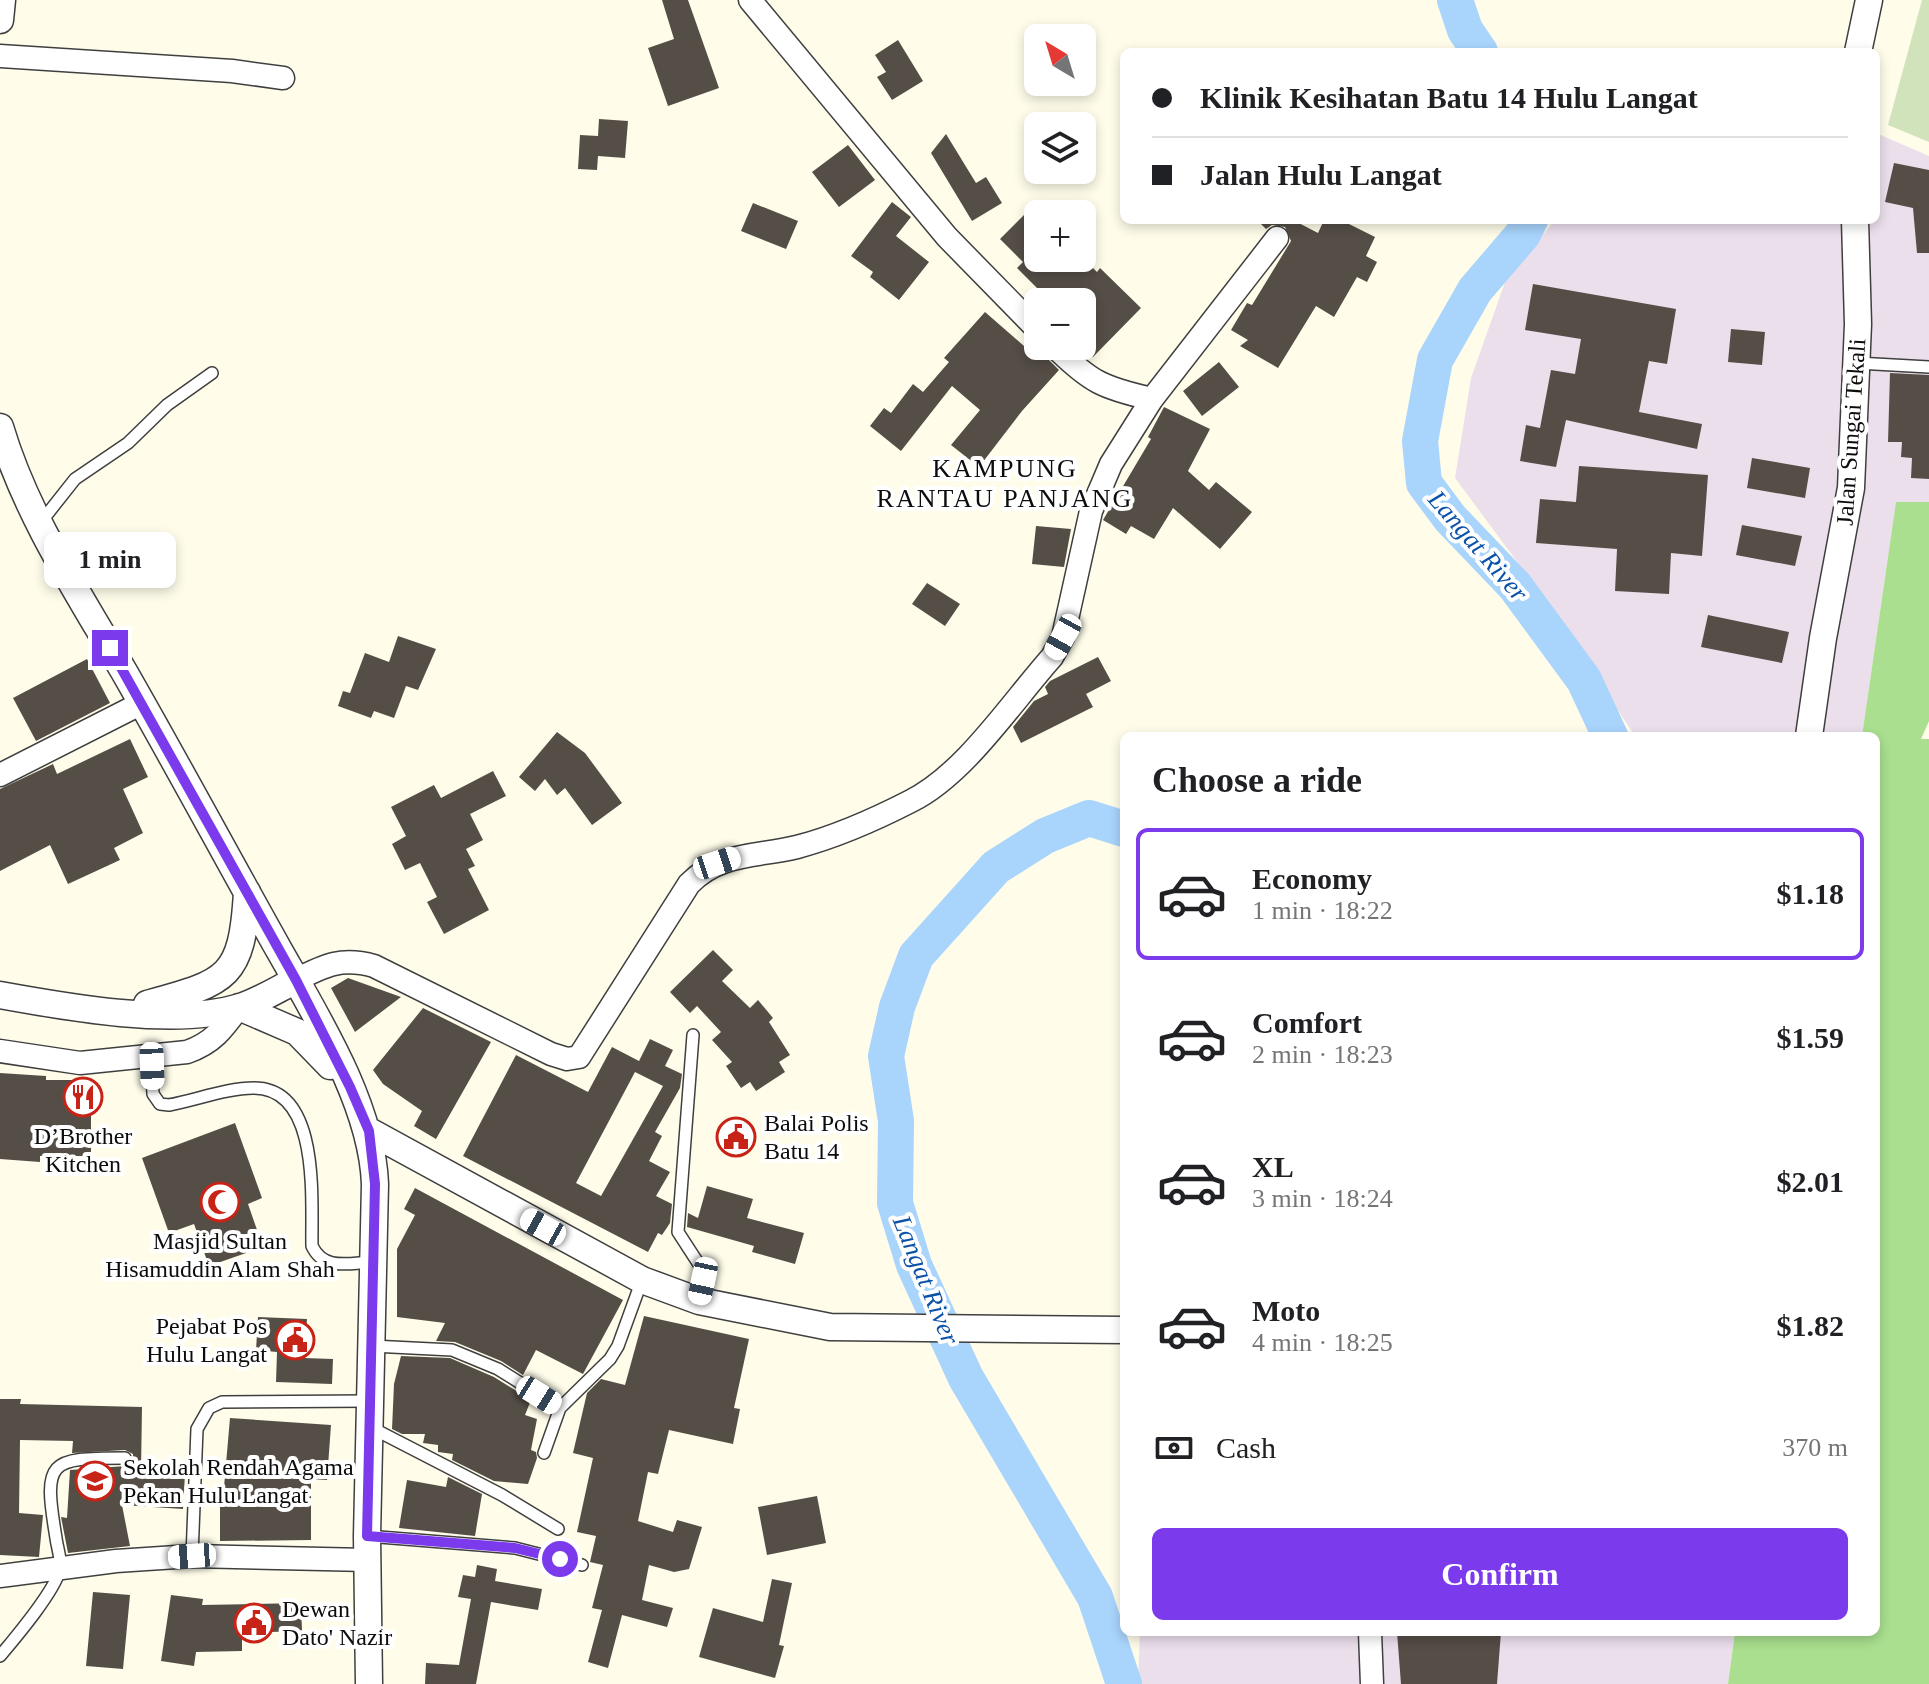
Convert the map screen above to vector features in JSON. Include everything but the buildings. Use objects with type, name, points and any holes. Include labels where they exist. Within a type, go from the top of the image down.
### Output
[{"type":"street","points":[[0,20],[2,0]]},
{"type":"street","points":[[750,0],[947,237],[1024,316]]},
{"type":"street","points":[[1859,48],[1869,0]]},
{"type":"street","points":[[0,56],[206,69],[283,78]]},
{"type":"street","name":"Jalan Sungai Tekali","points":[[1810,732],[1823,638],[1851,488],[1857,362],[1855,224]]},
{"type":"street","points":[[0,995],[117,1012],[192,1013],[239,1007],[329,962],[352,960],[374,966],[551,1054],[567,1059],[579,1057],[689,884],[700,873],[734,857],[795,847],[822,838],[913,801],[958,769],[1052,657],[1063,637],[1091,511],[1111,464],[1152,399],[1277,238]]},
{"type":"street","points":[[1067,360],[1080,373],[1105,388],[1152,399]]},
{"type":"street","points":[[0,427],[8,455],[41,522],[296,980],[369,1131],[375,1172],[368,1548],[369,1684]]},
{"type":"street","points":[[0,775],[142,703]]},
{"type":"street","points":[[117,1012],[198,990],[220,977],[238,959],[245,934],[247,892]]},
{"type":"street","points":[[0,1051],[80,1063],[187,1052],[204,1046],[218,1036],[239,1007]]},
{"type":"street","points":[[239,1007],[297,1032],[326,1059],[369,1131],[642,1280],[699,1301],[830,1327],[1120,1330]]},
{"type":"street","points":[[0,1576],[192,1556],[368,1548]]},
{"type":"street","points":[[1370,1636],[1372,1684]]},
{"type":"lane","points":[[1857,362],[1929,367]]},
{"type":"lane","points":[[41,522],[75,479],[128,443],[167,405],[212,373]]},
{"type":"lane","points":[[693,1035],[678,1232],[702,1269],[699,1301]]},
{"type":"lane","points":[[151,1056],[153,1094],[160,1104],[169,1105],[253,1088],[272,1090],[287,1101],[299,1118],[309,1149],[312,1246],[318,1258],[328,1263],[373,1262]]},
{"type":"lane","points":[[544,1453],[560,1408],[610,1359],[642,1280]]},
{"type":"lane","points":[[371,1346],[452,1350],[498,1369],[560,1408]]},
{"type":"lane","points":[[192,1556],[197,1429],[209,1408],[222,1402],[370,1414],[558,1529]]},
{"type":"lane","points":[[0,1656],[30,1620],[61,1568],[50,1482],[55,1470],[74,1458],[125,1458]]},
{"type":"lane","points":[[368,1548],[515,1548],[582,1565]]},
{"type":"shaded area","points":[[1880,135],[1929,156],[1929,502],[1896,503],[1863,732],[1632,732],[1538,590],[1455,478],[1471,378],[1505,282],[1552,224],[1880,224]]},
{"type":"shaded area","points":[[1140,1636],[1734,1636],[1728,1684],[1138,1684]]},
{"type":"green space","points":[[1922,0],[1929,0],[1929,142],[1888,125]]},
{"type":"green space","points":[[1896,502],[1929,502],[1929,721],[1921,739],[1929,739],[1929,1684],[1728,1684],[1734,1636],[1880,1636],[1880,732],[1863,732]]},
{"type":"waterway","name":"Langat River","points":[[1455,0],[1465,30],[1477,48]]},
{"type":"waterway","name":"Langat River","points":[[1528,224],[1475,290],[1435,360],[1420,441],[1424,483],[1450,518],[1515,586],[1584,680],[1608,732]]},
{"type":"waterway","name":"Langat River","points":[[1120,828],[1089,818],[1045,836],[996,867],[916,956],[897,1007],[886,1056],[896,1121],[895,1203],[914,1265],[966,1378],[1095,1597],[1124,1684]]},
{"type":"place","name":"D’Brother Kitchen","points":[[83,1097]]},
{"type":"place","name":"Balai Polis Batu 14","points":[[736,1137]]},
{"type":"place","name":"Masjid Sultan Hisamuddin Alam Shah","points":[[220,1202]]},
{"type":"place","name":"Pejabat Pos Hulu Langat","points":[[295,1340]]},
{"type":"place","name":"Sekolah Rendah Agama Pekan Hulu Langat","points":[[95,1481]]},
{"type":"place","name":"Dewan Dato' Nazir","points":[[254,1623]]},
{"type":"district","name":"KAMPUNG RANTAU PANJANG","points":[[1005,483]]},
{"type":"route","points":[[110,648],[296,980],[369,1131],[375,1184],[367,1536],[515,1548],[560,1559]]}]
